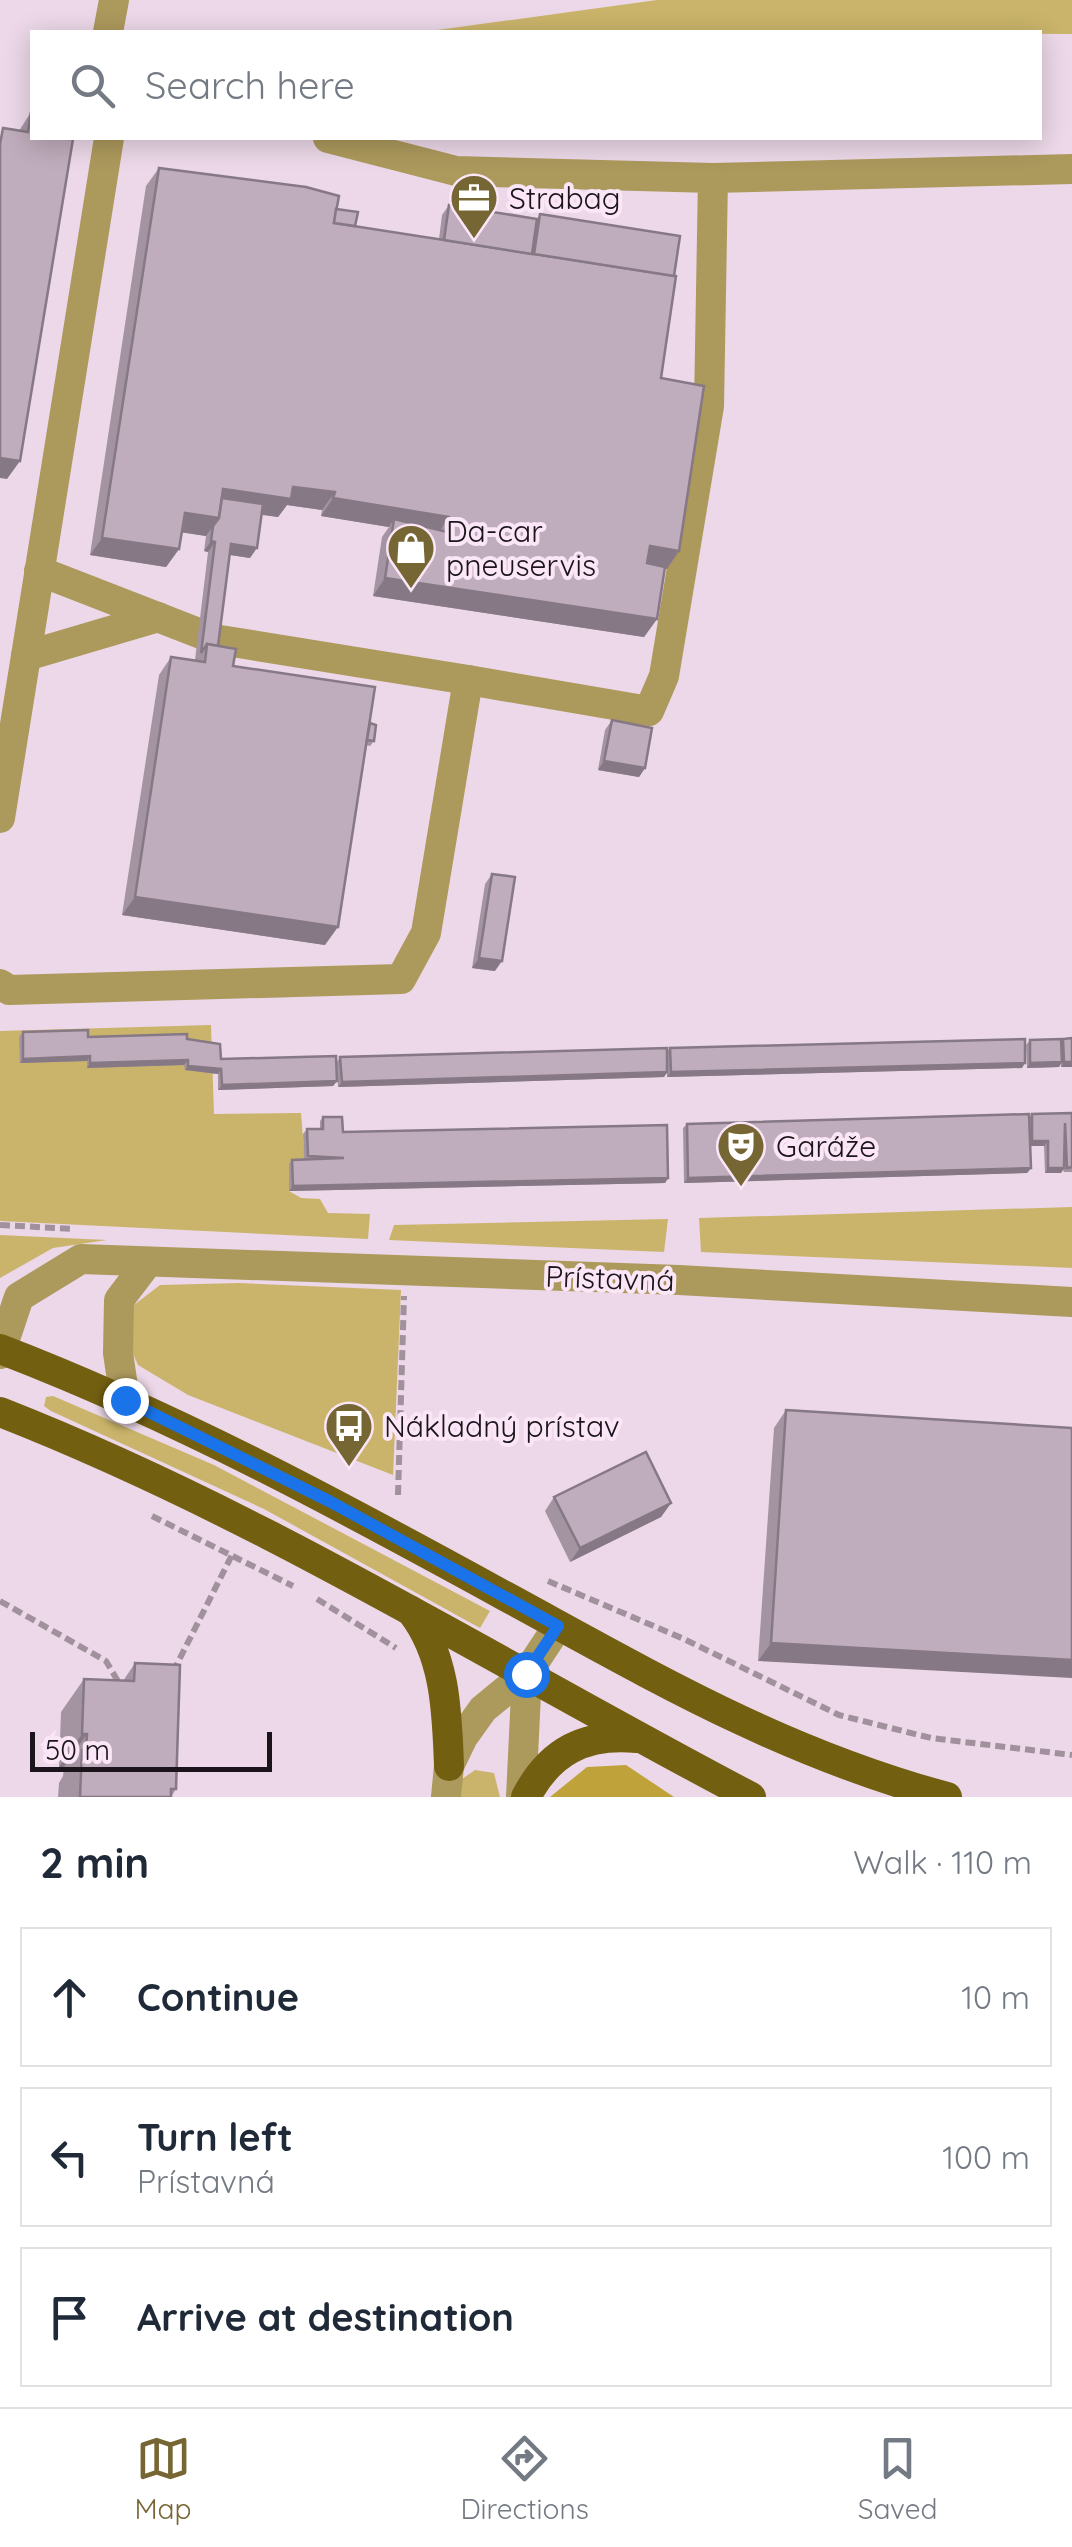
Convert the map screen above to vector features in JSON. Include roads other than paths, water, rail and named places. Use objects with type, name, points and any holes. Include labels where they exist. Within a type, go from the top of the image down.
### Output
[{"type":"main road","name":"Prístavná","points":[[1,1350],[125,1400],[329,1501],[756,1731],[838,1764],[946,1797]]},
{"type":"main road","points":[[0,1412],[181,1489],[409,1609],[750,1797]]},
{"type":"main road","points":[[409,1609],[428,1638],[442,1682],[447,1782]]},
{"type":"main road","points":[[523,1797],[566,1748],[609,1735],[639,1738]]},
{"type":"street","points":[[108,30],[114,0]]},
{"type":"street","points":[[0,818],[109,140]]},
{"type":"street","points":[[336,140],[456,171],[713,178],[1072,169]]},
{"type":"street","points":[[39,570],[214,639],[649,711],[664,676],[709,406],[713,178]]},
{"type":"street","points":[[26,656],[158,617]]},
{"type":"street","points":[[0,984],[10,990],[401,979],[426,933],[468,680]]},
{"type":"street","name":"Prístavná","points":[[1,1350],[19,1297],[81,1259],[405,1270],[1072,1302]]},
{"type":"street","points":[[125,1400],[118,1354],[119,1300],[148,1262]]},
{"type":"street","points":[[447,1782],[483,1709],[526,1674],[558,1626]]},
{"type":"street","points":[[523,1797],[526,1674]]},
{"type":"place","name":"Strabag","points":[[474,240]]},
{"type":"place","name":"Da-car pneuservis","points":[[411,590]]},
{"type":"place","name":"Garáže","points":[[741,1188]]},
{"type":"place","name":"Nákladný prístav","points":[[349,1468]]}]
